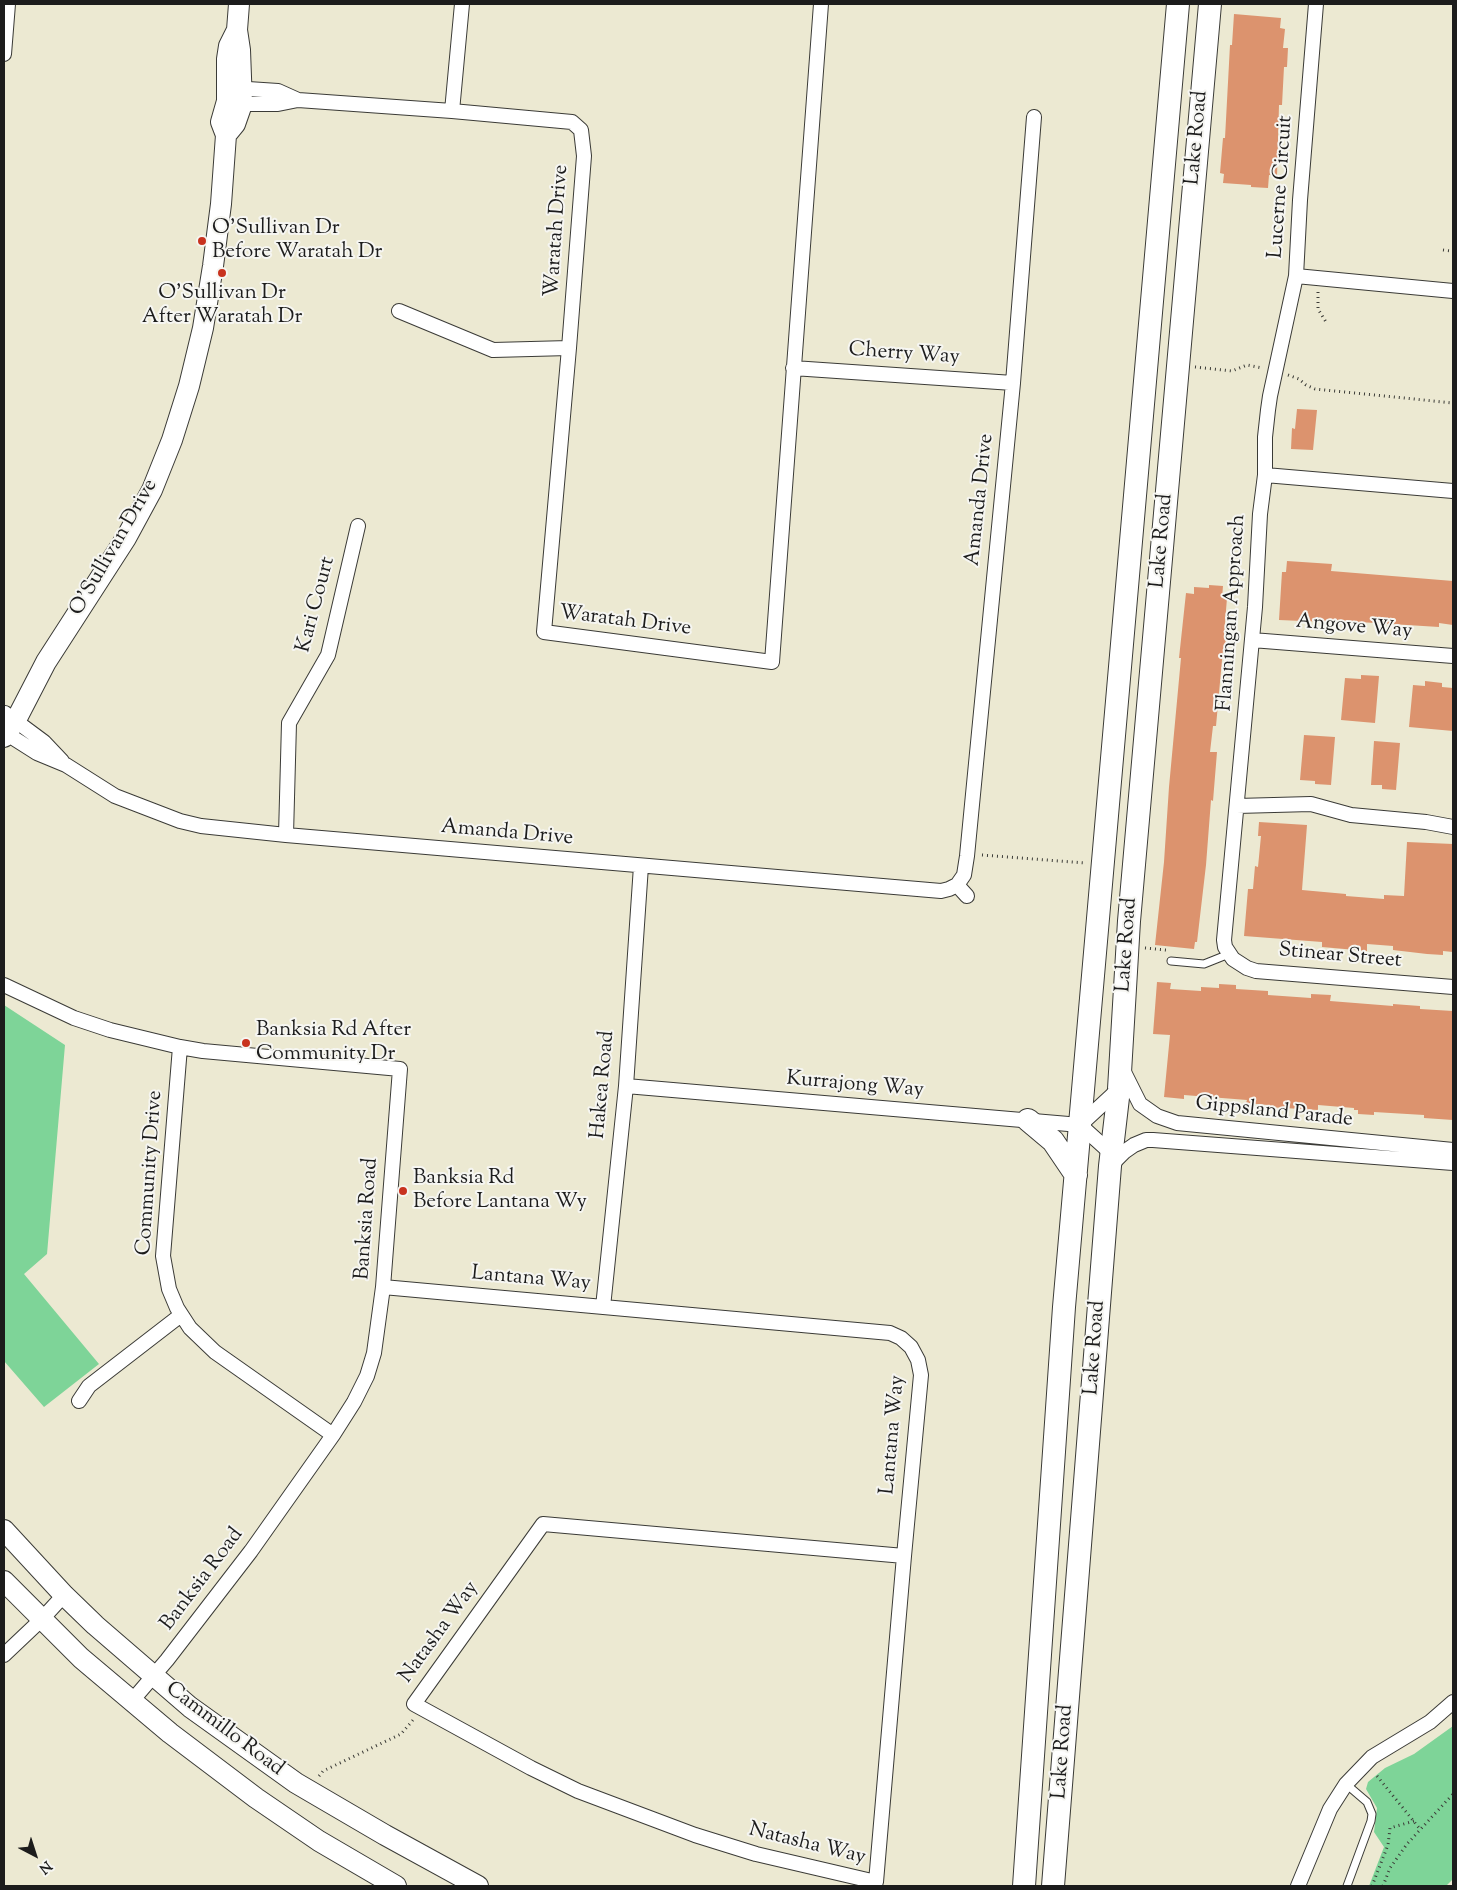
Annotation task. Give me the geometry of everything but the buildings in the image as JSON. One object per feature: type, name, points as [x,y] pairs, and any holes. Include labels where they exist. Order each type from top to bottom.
[{"type":"main road","name":"O'Sullivan Drive","points":[[6,725],[22,683],[46,662],[126,538],[152,490],[172,440],[189,386],[203,328],[221,204],[226,135],[222,122],[235,95],[227,59],[229,46],[237,30],[239,4]]},
{"type":"main road","name":"Lake Road","points":[[1024,1886],[1064,1307],[1178,4]]},
{"type":"main road","name":"Lake Road","points":[[1053,1886],[1111,1159],[1119,1089],[1131,901],[1210,4]]},
{"type":"main road","points":[[1028,1120],[1053,1141],[1076,1175]]},
{"type":"main road","name":"Cammillo Road","points":[[4,1530],[64,1595],[95,1625],[196,1712],[296,1783],[385,1836],[478,1886]]},
{"type":"main road","name":"Cammillo Road","points":[[4,1581],[81,1658],[131,1702],[256,1798],[318,1841],[396,1886]]},
{"type":"street","points":[[4,54],[8,4]]},
{"type":"street","points":[[452,111],[462,4]]},
{"type":"street","name":"Waratah Drive","points":[[235,95],[278,91],[298,100],[572,122],[581,130],[584,156],[570,348],[544,632],[772,662],[821,4]]},
{"type":"street","name":"Lucerne Circuit","points":[[1316,4],[1300,200],[1296,276],[1453,291]]},
{"type":"street","name":"Amanda Drive","points":[[6,725],[44,742],[66,765],[115,796],[180,821],[201,826],[286,836],[941,891],[957,885],[964,875],[967,856],[1013,383],[1034,117]]},
{"type":"street","name":"Flanningan Approach","points":[[1229,954],[1224,932],[1252,640],[1270,396],[1296,276]]},
{"type":"street","points":[[399,311],[493,350],[570,348]]},
{"type":"street","name":"Cherry Way","points":[[793,368],[1013,383]]},
{"type":"street","points":[[1265,475],[1453,491]]},
{"type":"street","name":"Kari Court","points":[[286,836],[289,723],[328,655],[358,526]]},
{"type":"street","name":"Angove Way","points":[[1252,640],[1453,656]]},
{"type":"street","points":[[1237,806],[1312,804],[1351,815],[1453,826]]},
{"type":"street","name":"Hakea Road","points":[[603,1307],[626,1086],[640,866]]},
{"type":"street","points":[[957,885],[967,896]]},
{"type":"street","name":"Stinear Street","points":[[1229,954],[1238,964],[1256,971],[1453,987]]},
{"type":"street","name":"Banksia Road","points":[[4,985],[74,1018],[126,1034],[180,1047],[203,1051],[400,1069],[383,1287],[374,1353],[366,1376],[354,1402],[333,1435],[251,1551],[131,1702]]},
{"type":"street","name":"Community Drive","points":[[180,1047],[163,1256],[169,1289],[181,1315],[190,1328],[215,1352],[333,1435]]},
{"type":"street","name":"Gippsland Parade","points":[[1120,1065],[1140,1104],[1157,1116],[1178,1123],[1203,1127],[1453,1150]]},
{"type":"street","name":"Kurrajong Way","points":[[626,1086],[1080,1125]]},
{"type":"street","points":[[1111,1159],[1080,1125],[1119,1089]]},
{"type":"street","name":"Gippsland Parade","points":[[1111,1159],[1134,1145],[1146,1140],[1154,1140],[1453,1163]]},
{"type":"street","name":"Lantana Way","points":[[383,1287],[890,1333],[901,1338],[911,1347],[918,1360],[921,1375],[876,1882]]},
{"type":"street","points":[[79,1401],[89,1386],[181,1315]]},
{"type":"street","name":"Natasha Way","points":[[876,1882],[756,1854],[629,1811],[578,1791],[414,1704],[543,1524],[904,1556]]},
{"type":"street","points":[[4,1655],[64,1595]]},
{"type":"street","points":[[1298,1886],[1330,1809],[1346,1784],[1372,1757],[1430,1722],[1453,1702]]},
{"type":"lane","points":[[1171,961],[1204,964],[1229,954]]},
{"type":"lane","points":[[1346,1784],[1367,1802],[1372,1814],[1347,1886]]},
{"type":"path","points":[[1443,250],[1451,251]]},
{"type":"path","points":[[1318,289],[1317,305],[1326,322]]},
{"type":"path","points":[[1192,366],[1232,371],[1250,365],[1268,370]]},
{"type":"path","points":[[1283,373],[1299,379],[1315,389],[1453,404]]},
{"type":"path","points":[[979,854],[1091,864]]},
{"type":"path","points":[[1142,947],[1167,950]]},
{"type":"path","points":[[317,1778],[323,1771],[401,1734],[422,1709]]},
{"type":"path","points":[[1377,1776],[1420,1829]]},
{"type":"path","points":[[1383,1886],[1390,1868],[1400,1852],[1453,1794]]},
{"type":"path","points":[[1372,1886],[1388,1845],[1390,1828],[1414,1821]]},
{"type":"green space","points":[[4,1005],[65,1045],[47,1254],[24,1274],[99,1364],[44,1407],[4,1361]]},
{"type":"green space","points":[[1453,1726],[1453,1879],[1446,1886],[1369,1886],[1384,1847],[1374,1832],[1377,1808],[1366,1789],[1368,1782],[1385,1768],[1414,1754]]},
{"type":"place","name":"O'Sullivan Dr Before Waratah Dr","points":[[202,241]]},
{"type":"place","name":"O'Sullivan Dr After Waratah Dr","points":[[222,273]]},
{"type":"place","name":"Banksia Rd After Community Dr","points":[[246,1043]]},
{"type":"place","name":"Banksia Rd Before Lantana Wy","points":[[403,1191]]}]
